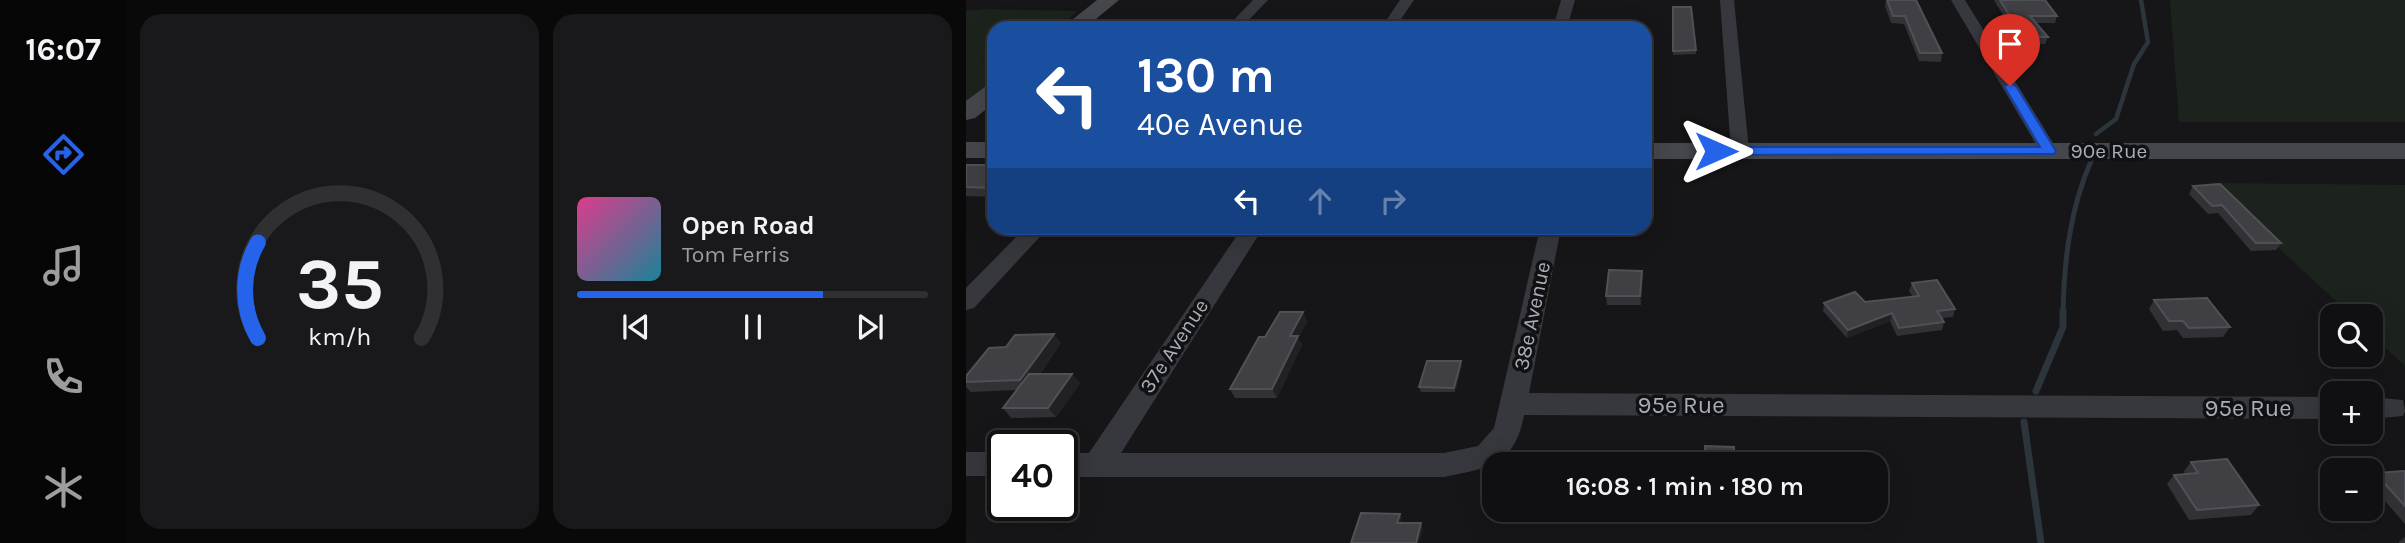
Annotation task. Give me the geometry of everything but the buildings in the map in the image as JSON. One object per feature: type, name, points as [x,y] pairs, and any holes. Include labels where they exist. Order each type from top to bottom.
[{"type":"street","points":[[1081,21],[1109,0]]},
{"type":"street","points":[[1240,21],[1261,0]]},
{"type":"street","points":[[1393,21],[1408,0]]},
{"type":"street","points":[[1562,21],[1568,0]]},
{"type":"street","points":[[1727,0],[1740,151]]},
{"type":"street","points":[[1958,0],[2049,151]]},
{"type":"street","points":[[966,113],[987,97]]},
{"type":"street","points":[[966,150],[987,150]]},
{"type":"street","name":"90e Rue","points":[[1652,151],[2405,151]]},
{"type":"street","points":[[966,302],[1030,235]]},
{"type":"street","name":"37e Avenue","points":[[1097,465],[1247,235]]},
{"type":"street","name":"38e Avenue","points":[[1514,404],[1549,235]]},
{"type":"street","points":[[1078,465],[1444,465],[1487,456],[1507,433],[1514,404]]},
{"type":"street","name":"95e Rue","points":[[1514,404],[2320,408]]},
{"type":"street","points":[[966,464],[987,464]]},
{"type":"shaded area","points":[[2170,0],[2405,0],[2405,122],[2179,122]]},
{"type":"shaded area","points":[[966,11],[1078,11],[1066,21],[987,21],[987,85],[966,102]]},
{"type":"shaded area","points":[[2209,183],[2405,185],[2405,366],[2383,345],[2383,304],[2339,304]]},
{"type":"waterway","points":[[2096,134],[2116,119],[2134,64],[2148,42],[2141,0]]},
{"type":"waterway","points":[[2063,313],[2073,216],[2091,161]]},
{"type":"waterway","points":[[2036,391],[2063,327],[2063,313]]},
{"type":"waterway","points":[[2024,422],[2041,543]]},
{"type":"route","points":[[1716,151],[2049,151],[2010,86]]}]
